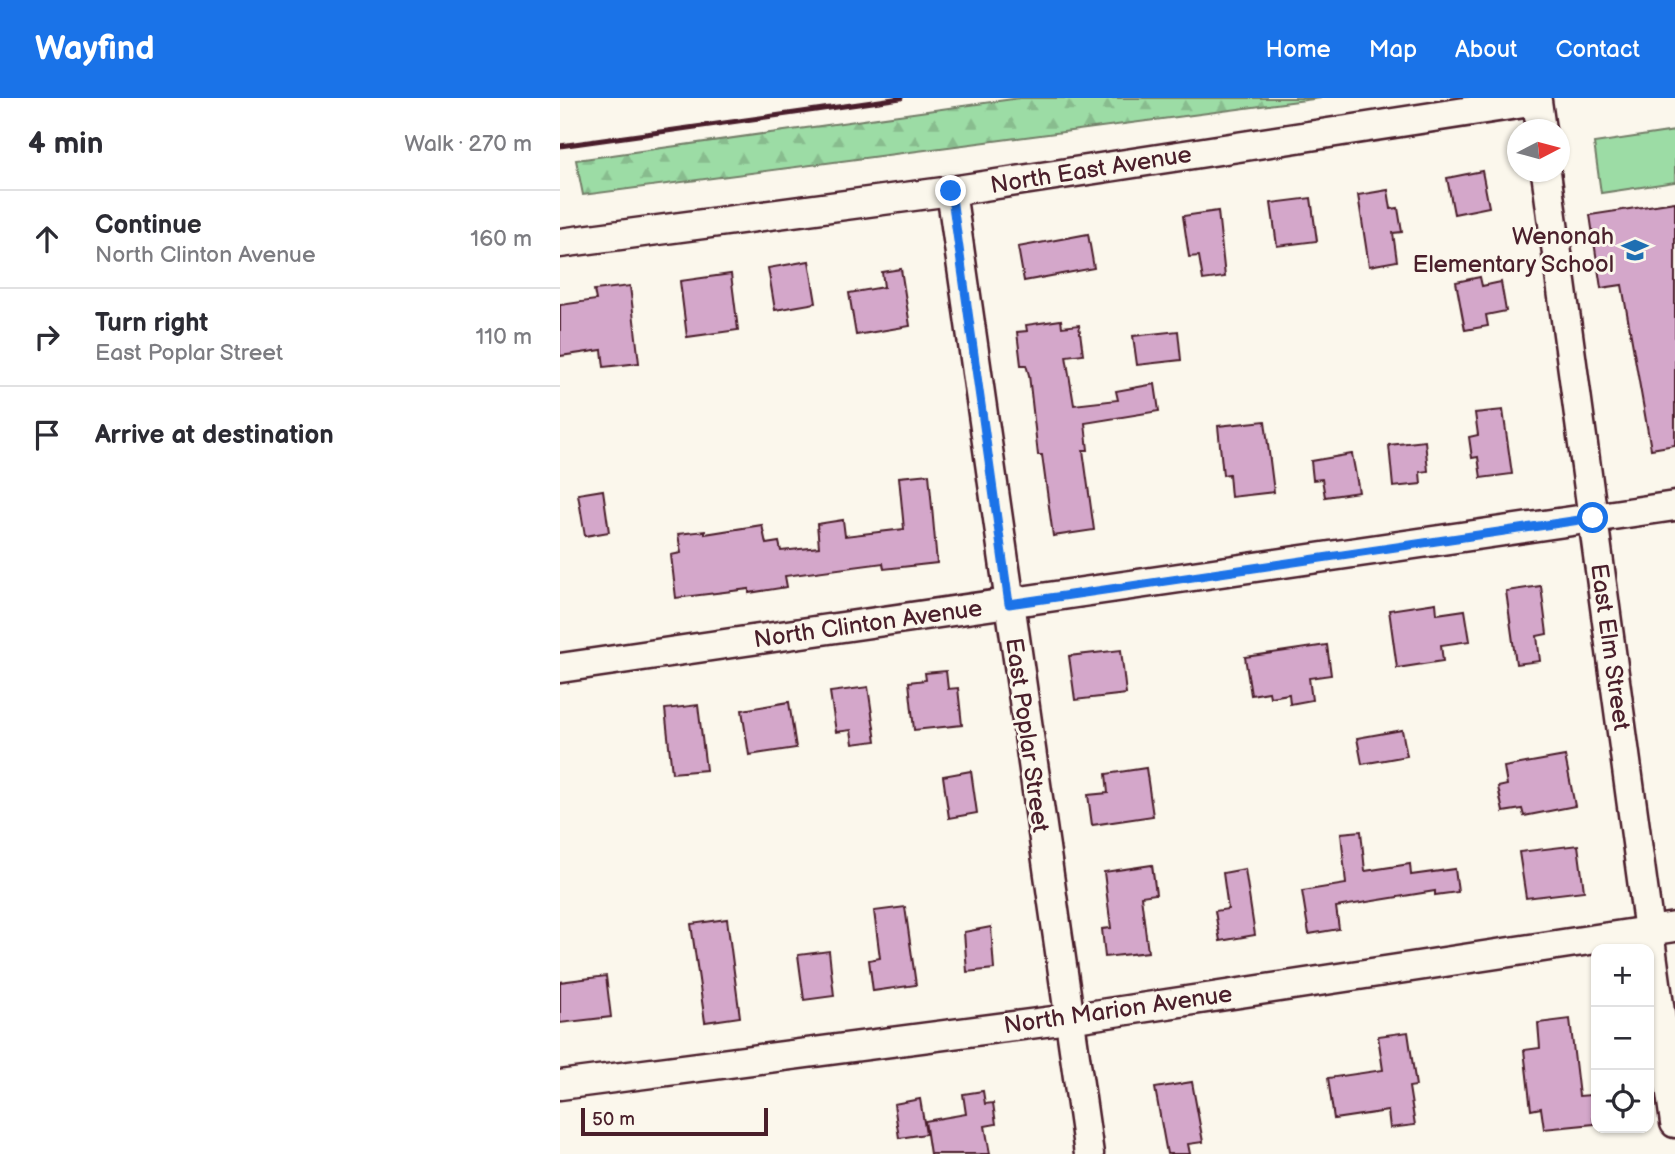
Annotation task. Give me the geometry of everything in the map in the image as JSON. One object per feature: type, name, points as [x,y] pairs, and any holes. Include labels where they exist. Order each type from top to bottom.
[{"type":"street","name":"North East Avenue","points":[[560,243],[951,191],[1537,102],[1539,119]]},
{"type":"street","name":"East Elm Street","points":[[1547,182],[1593,518],[1661,929],[1675,1123]]},
{"type":"street","name":"East Poplar Street","points":[[951,191],[1089,1154]]},
{"type":"street","name":"North Clinton Avenue","points":[[560,668],[1675,506]]},
{"type":"street","name":"North Marion Avenue","points":[[560,1085],[1068,1019],[1661,929]]},
{"type":"green space","points":[[1020,98],[1321,98],[583,195],[576,160]]},
{"type":"green space","points":[[1675,131],[1675,182],[1601,193],[1594,143]]},
{"type":"building","points":[[1482,171],[1489,207],[1454,214],[1447,178]]},
{"type":"building","points":[[1388,190],[1391,209],[1398,208],[1402,232],[1393,233],[1397,261],[1369,266],[1358,195]]},
{"type":"building","points":[[1311,198],[1317,241],[1277,246],[1271,203]]},
{"type":"building","name":"Wenonah Elementary School","points":[[1675,202],[1675,445],[1651,449],[1622,285],[1601,288],[1590,215]]},
{"type":"building","points":[[1218,211],[1225,277],[1203,280],[1199,256],[1189,257],[1183,216]]},
{"type":"building","points":[[1088,234],[1094,268],[1024,281],[1018,247]]},
{"type":"building","points":[[809,261],[816,303],[775,310],[768,268]]},
{"type":"building","points":[[901,269],[910,326],[856,335],[849,293],[884,287],[882,272]]},
{"type":"building","points":[[731,274],[738,330],[687,337],[680,281]]},
{"type":"building","points":[[1480,277],[1482,286],[1501,282],[1506,311],[1486,315],[1488,326],[1465,330],[1456,282]]},
{"type":"building","points":[[630,286],[639,363],[604,367],[602,350],[560,356],[560,305],[596,300],[594,290]]},
{"type":"building","points":[[1061,320],[1062,327],[1079,325],[1083,354],[1066,356],[1074,405],[1118,400],[1116,391],[1155,384],[1159,411],[1085,423],[1088,450],[1083,450],[1094,530],[1053,536],[1042,455],[1038,455],[1029,375],[1026,365],[1021,365],[1017,332],[1027,331],[1026,325]]},
{"type":"building","points":[[1178,331],[1181,360],[1137,365],[1133,336]]},
{"type":"building","points":[[1503,410],[1512,474],[1481,478],[1478,457],[1472,458],[1469,437],[1478,435],[1475,413]]},
{"type":"building","points":[[1265,421],[1274,492],[1231,497],[1229,474],[1223,475],[1218,426]]},
{"type":"building","points":[[1425,441],[1428,471],[1420,472],[1421,484],[1393,487],[1389,445]]},
{"type":"building","points":[[1352,454],[1359,492],[1325,497],[1322,479],[1313,480],[1311,461]]},
{"type":"building","points":[[929,474],[937,563],[884,569],[883,563],[785,576],[787,587],[749,593],[749,589],[676,598],[671,555],[681,553],[678,534],[705,531],[705,534],[762,525],[766,544],[779,542],[781,551],[819,547],[817,524],[843,520],[845,536],[904,529],[899,477]]},
{"type":"building","points":[[603,490],[609,532],[585,536],[578,494]]},
{"type":"building","points":[[1541,586],[1547,634],[1537,636],[1540,661],[1516,664],[1506,591]]},
{"type":"building","points":[[1436,603],[1437,614],[1465,610],[1470,641],[1441,645],[1443,661],[1397,668],[1389,610]]},
{"type":"building","points":[[1327,645],[1331,675],[1309,678],[1312,700],[1290,704],[1289,694],[1270,697],[1269,692],[1251,695],[1245,657]]},
{"type":"building","points":[[1121,650],[1126,694],[1075,700],[1069,656]]},
{"type":"building","points":[[946,671],[948,689],[958,688],[962,725],[914,730],[909,682],[926,680],[925,673]]},
{"type":"building","points":[[868,687],[876,741],[853,744],[851,730],[836,732],[830,692]]},
{"type":"building","points":[[789,702],[796,748],[749,755],[742,710]]},
{"type":"building","points":[[698,705],[706,770],[672,773],[665,709]]},
{"type":"building","points":[[1402,730],[1407,756],[1362,764],[1357,738]]},
{"type":"building","points":[[1565,756],[1575,806],[1524,816],[1522,809],[1503,812],[1498,787],[1507,785],[1504,767]]},
{"type":"building","points":[[1146,768],[1153,816],[1092,825],[1088,795],[1108,793],[1106,774]]},
{"type":"building","points":[[971,771],[977,813],[949,818],[943,776]]},
{"type":"building","points":[[1361,831],[1365,871],[1410,864],[1411,875],[1455,869],[1458,892],[1435,895],[1435,891],[1336,907],[1339,929],[1309,934],[1302,891],[1346,884],[1341,833]]},
{"type":"building","points":[[1578,845],[1584,891],[1526,898],[1519,852]]},
{"type":"building","points":[[1152,865],[1156,894],[1141,896],[1148,952],[1105,957],[1102,929],[1111,928],[1104,872]]},
{"type":"building","points":[[1245,869],[1255,935],[1220,941],[1215,911],[1228,909],[1223,873]]},
{"type":"building","points":[[905,907],[916,985],[873,991],[869,960],[880,958],[874,911]]},
{"type":"building","points":[[727,919],[740,1017],[705,1022],[691,924]]},
{"type":"building","points":[[991,927],[994,969],[967,972],[964,932]]},
{"type":"building","points":[[829,951],[834,996],[804,1000],[798,955]]},
{"type":"building","points":[[606,976],[611,1017],[560,1023],[560,982]]},
{"type":"building","points":[[1570,1019],[1579,1096],[1591,1095],[1591,1124],[1544,1129],[1541,1108],[1531,1110],[1524,1050],[1540,1048],[1538,1023]]},
{"type":"building","points":[[1408,1032],[1416,1086],[1409,1087],[1415,1125],[1390,1128],[1388,1111],[1334,1119],[1328,1078],[1383,1070],[1378,1036]]},
{"type":"building","points":[[1192,1082],[1203,1142],[1188,1144],[1190,1154],[1167,1154],[1155,1088]]},
{"type":"building","points":[[983,1091],[985,1104],[993,1103],[996,1124],[985,1126],[990,1154],[930,1154],[925,1121],[966,1114],[963,1094]]},
{"type":"building","points":[[920,1099],[926,1134],[899,1138],[894,1104]]},
{"type":"railway","points":[[560,146],[901,98]]},
{"type":"place","name":"Wenonah Elementary School","points":[[1635,250]]},
{"type":"route","points":[[951,191],[1009,604],[1593,518]]}]
